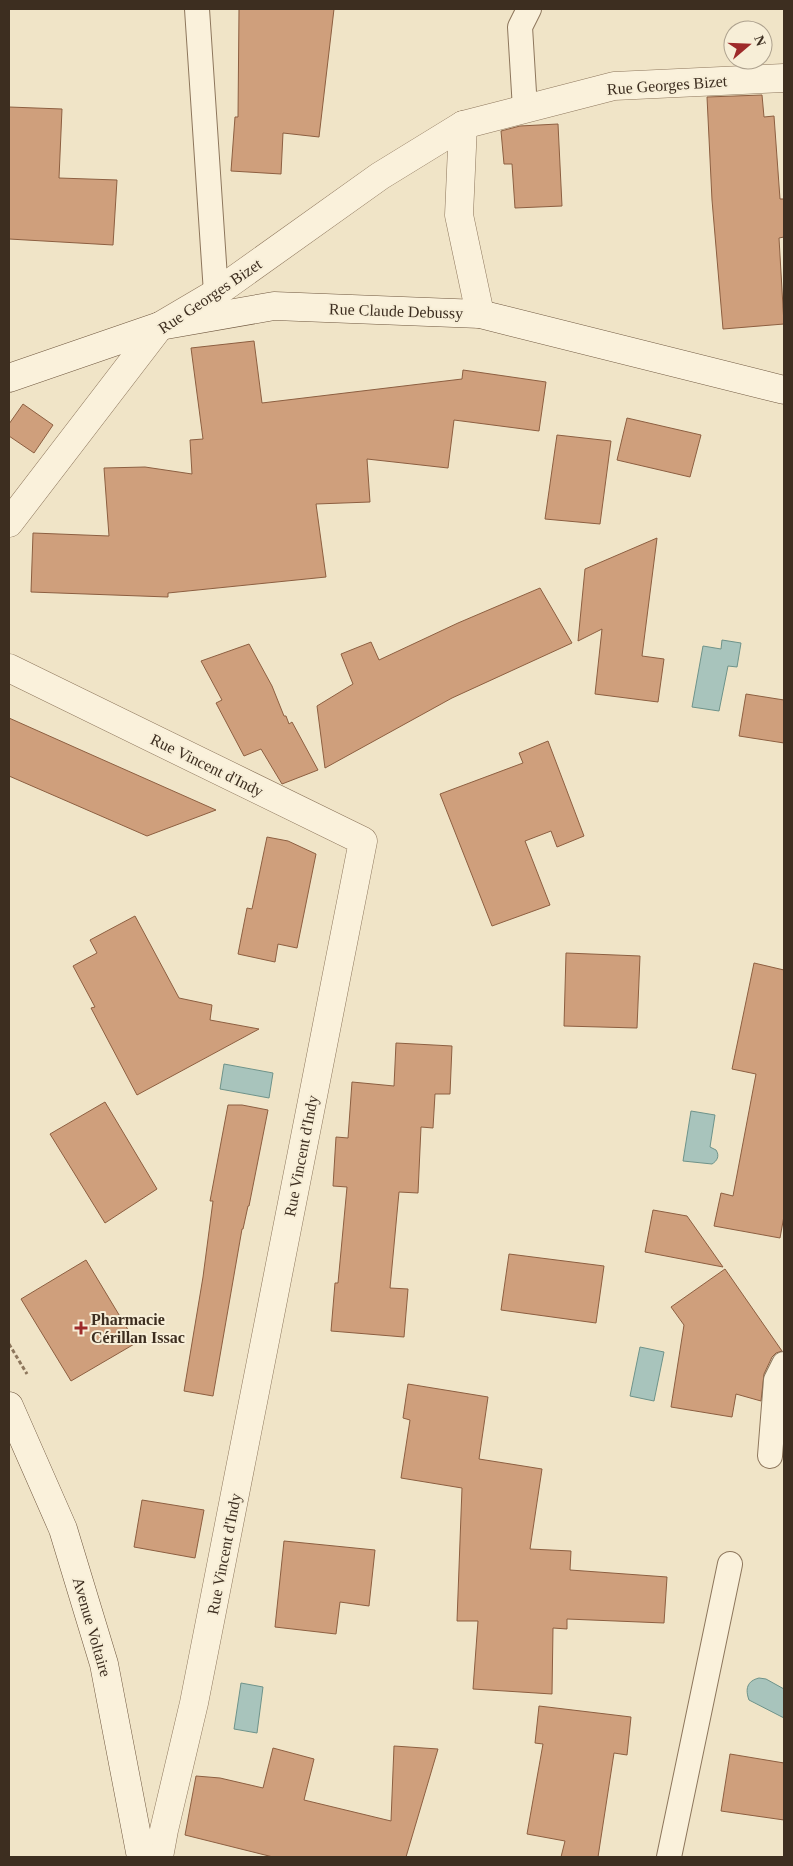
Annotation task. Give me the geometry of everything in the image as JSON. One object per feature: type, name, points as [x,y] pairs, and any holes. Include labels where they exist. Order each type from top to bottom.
[{"type":"street","name":"Rue Georges Bizet","points":[[9,523],[160,326],[216,293],[380,176],[463,125],[614,86],[784,78]]},
{"type":"street","points":[[463,125],[459,215],[480,314]]},
{"type":"street","name":"Rue Claude Debussy","points":[[9,378],[160,326],[274,306],[480,314],[784,390]]},
{"type":"street","name":"Rue Vincent d'Indy","points":[[9,668],[363,841],[194,1703],[159,1857]]},
{"type":"street","name":"Avenue Voltaire","points":[[9,1406],[63,1529],[104,1664],[142,1857]]},
{"type":"lane","points":[[197,9],[216,293]]},
{"type":"lane","points":[[525,109],[520,27],[529,9]]},
{"type":"lane","points":[[770,1456],[776,1380],[784,1364]]},
{"type":"lane","points":[[669,1857],[730,1564]]},
{"type":"water","points":[[722,640],[741,643],[737,667],[728,666],[719,711],[692,707],[703,646],[721,649]]},
{"type":"water","points":[[224,1064],[273,1073],[269,1098],[220,1089]]},
{"type":"water","points":[[691,1111],[715,1115],[710,1147],[716,1150],[718,1156],[717,1160],[712,1164],[683,1161]]},
{"type":"water","points":[[640,1347],[664,1352],[654,1401],[630,1396]]},
{"type":"water","points":[[759,1678],[766,1679],[784,1689],[784,1718],[749,1700],[748,1686],[752,1681]]},
{"type":"water","points":[[241,1683],[263,1687],[257,1733],[234,1729]]},
{"type":"building","points":[[239,9],[334,9],[319,137],[283,133],[281,174],[231,171],[235,117],[238,117]]},
{"type":"building","points":[[762,95],[764,117],[774,116],[780,199],[784,199],[784,237],[779,238],[784,324],[723,329],[712,200],[707,97]]},
{"type":"building","points":[[9,107],[62,109],[59,178],[117,180],[113,245],[9,239]]},
{"type":"building","points":[[558,124],[562,206],[515,208],[512,164],[504,164],[501,131],[520,126]]},
{"type":"building","points":[[254,341],[262,403],[462,379],[463,370],[546,382],[539,431],[454,420],[448,468],[367,459],[370,502],[316,504],[326,577],[168,593],[168,597],[31,592],[33,533],[109,536],[104,468],[145,467],[192,474],[190,440],[203,439],[191,348]]},
{"type":"building","points":[[23,404],[53,425],[34,453],[9,436],[9,424]]},
{"type":"building","points":[[627,418],[701,435],[690,477],[617,460]]},
{"type":"building","points":[[557,435],[611,441],[600,524],[545,519]]},
{"type":"building","points":[[657,538],[642,656],[664,659],[658,702],[595,694],[602,629],[578,641],[585,569]]},
{"type":"building","points":[[540,588],[572,643],[452,698],[325,768],[317,706],[353,684],[341,654],[371,642],[379,660],[458,623]]},
{"type":"building","points":[[249,644],[272,686],[284,716],[286,716],[289,724],[292,722],[318,770],[282,784],[261,749],[244,756],[216,703],[222,700],[201,661]]},
{"type":"building","points":[[746,694],[784,700],[784,743],[739,736]]},
{"type":"building","points":[[9,718],[216,810],[147,836],[9,776]]},
{"type":"building","points":[[548,741],[584,836],[557,847],[551,831],[525,841],[550,905],[492,926],[440,794],[523,763],[519,753]]},
{"type":"building","points":[[267,837],[288,841],[316,854],[297,948],[278,944],[275,962],[238,954],[247,908],[252,909]]},
{"type":"building","points":[[135,916],[179,998],[212,1005],[210,1020],[259,1029],[137,1095],[91,1008],[95,1007],[73,966],[97,953],[90,940]]},
{"type":"building","points":[[566,953],[640,956],[637,1028],[564,1026]]},
{"type":"building","points":[[754,963],[784,970],[784,1216],[780,1238],[714,1226],[721,1193],[733,1196],[756,1074],[732,1069]]},
{"type":"building","points":[[396,1043],[452,1046],[450,1094],[435,1094],[433,1128],[421,1127],[418,1193],[399,1192],[390,1288],[408,1289],[404,1337],[331,1331],[335,1283],[338,1283],[347,1187],[333,1186],[336,1137],[348,1138],[352,1082],[394,1086]]},
{"type":"building","points":[[105,1102],[157,1189],[105,1223],[50,1134]]},
{"type":"building","points":[[228,1105],[242,1105],[268,1110],[249,1206],[242,1229],[213,1396],[184,1391],[203,1277],[213,1201],[210,1201]]},
{"type":"building","points":[[653,1210],[687,1216],[723,1267],[645,1252]]},
{"type":"building","points":[[509,1254],[604,1266],[596,1323],[501,1310]]},
{"type":"building","points":[[86,1260],[136,1343],[71,1381],[21,1299]]},
{"type":"building","points":[[725,1269],[782,1351],[772,1357],[764,1374],[761,1401],[736,1394],[732,1417],[671,1407],[684,1325],[671,1307]]},
{"type":"building","points":[[408,1384],[488,1397],[479,1459],[542,1469],[530,1549],[571,1551],[570,1570],[667,1577],[664,1623],[567,1619],[567,1629],[553,1628],[552,1694],[473,1689],[478,1621],[457,1621],[462,1488],[401,1478],[410,1420],[403,1418]]},
{"type":"building","points":[[142,1500],[204,1510],[195,1558],[134,1547]]},
{"type":"building","points":[[284,1541],[375,1550],[369,1606],[340,1602],[336,1634],[275,1627]]},
{"type":"building","points":[[539,1706],[631,1717],[627,1755],[614,1753],[598,1857],[561,1857],[565,1841],[527,1834],[543,1744],[535,1743]]},
{"type":"building","points":[[394,1746],[438,1749],[406,1857],[273,1857],[185,1835],[196,1776],[220,1778],[263,1788],[273,1748],[314,1759],[304,1800],[391,1821]]},
{"type":"building","points":[[730,1754],[784,1763],[784,1820],[721,1811]]},
{"type":"place","name":"Pharmacie Cérillan Issac","points":[[81,1328]]}]
